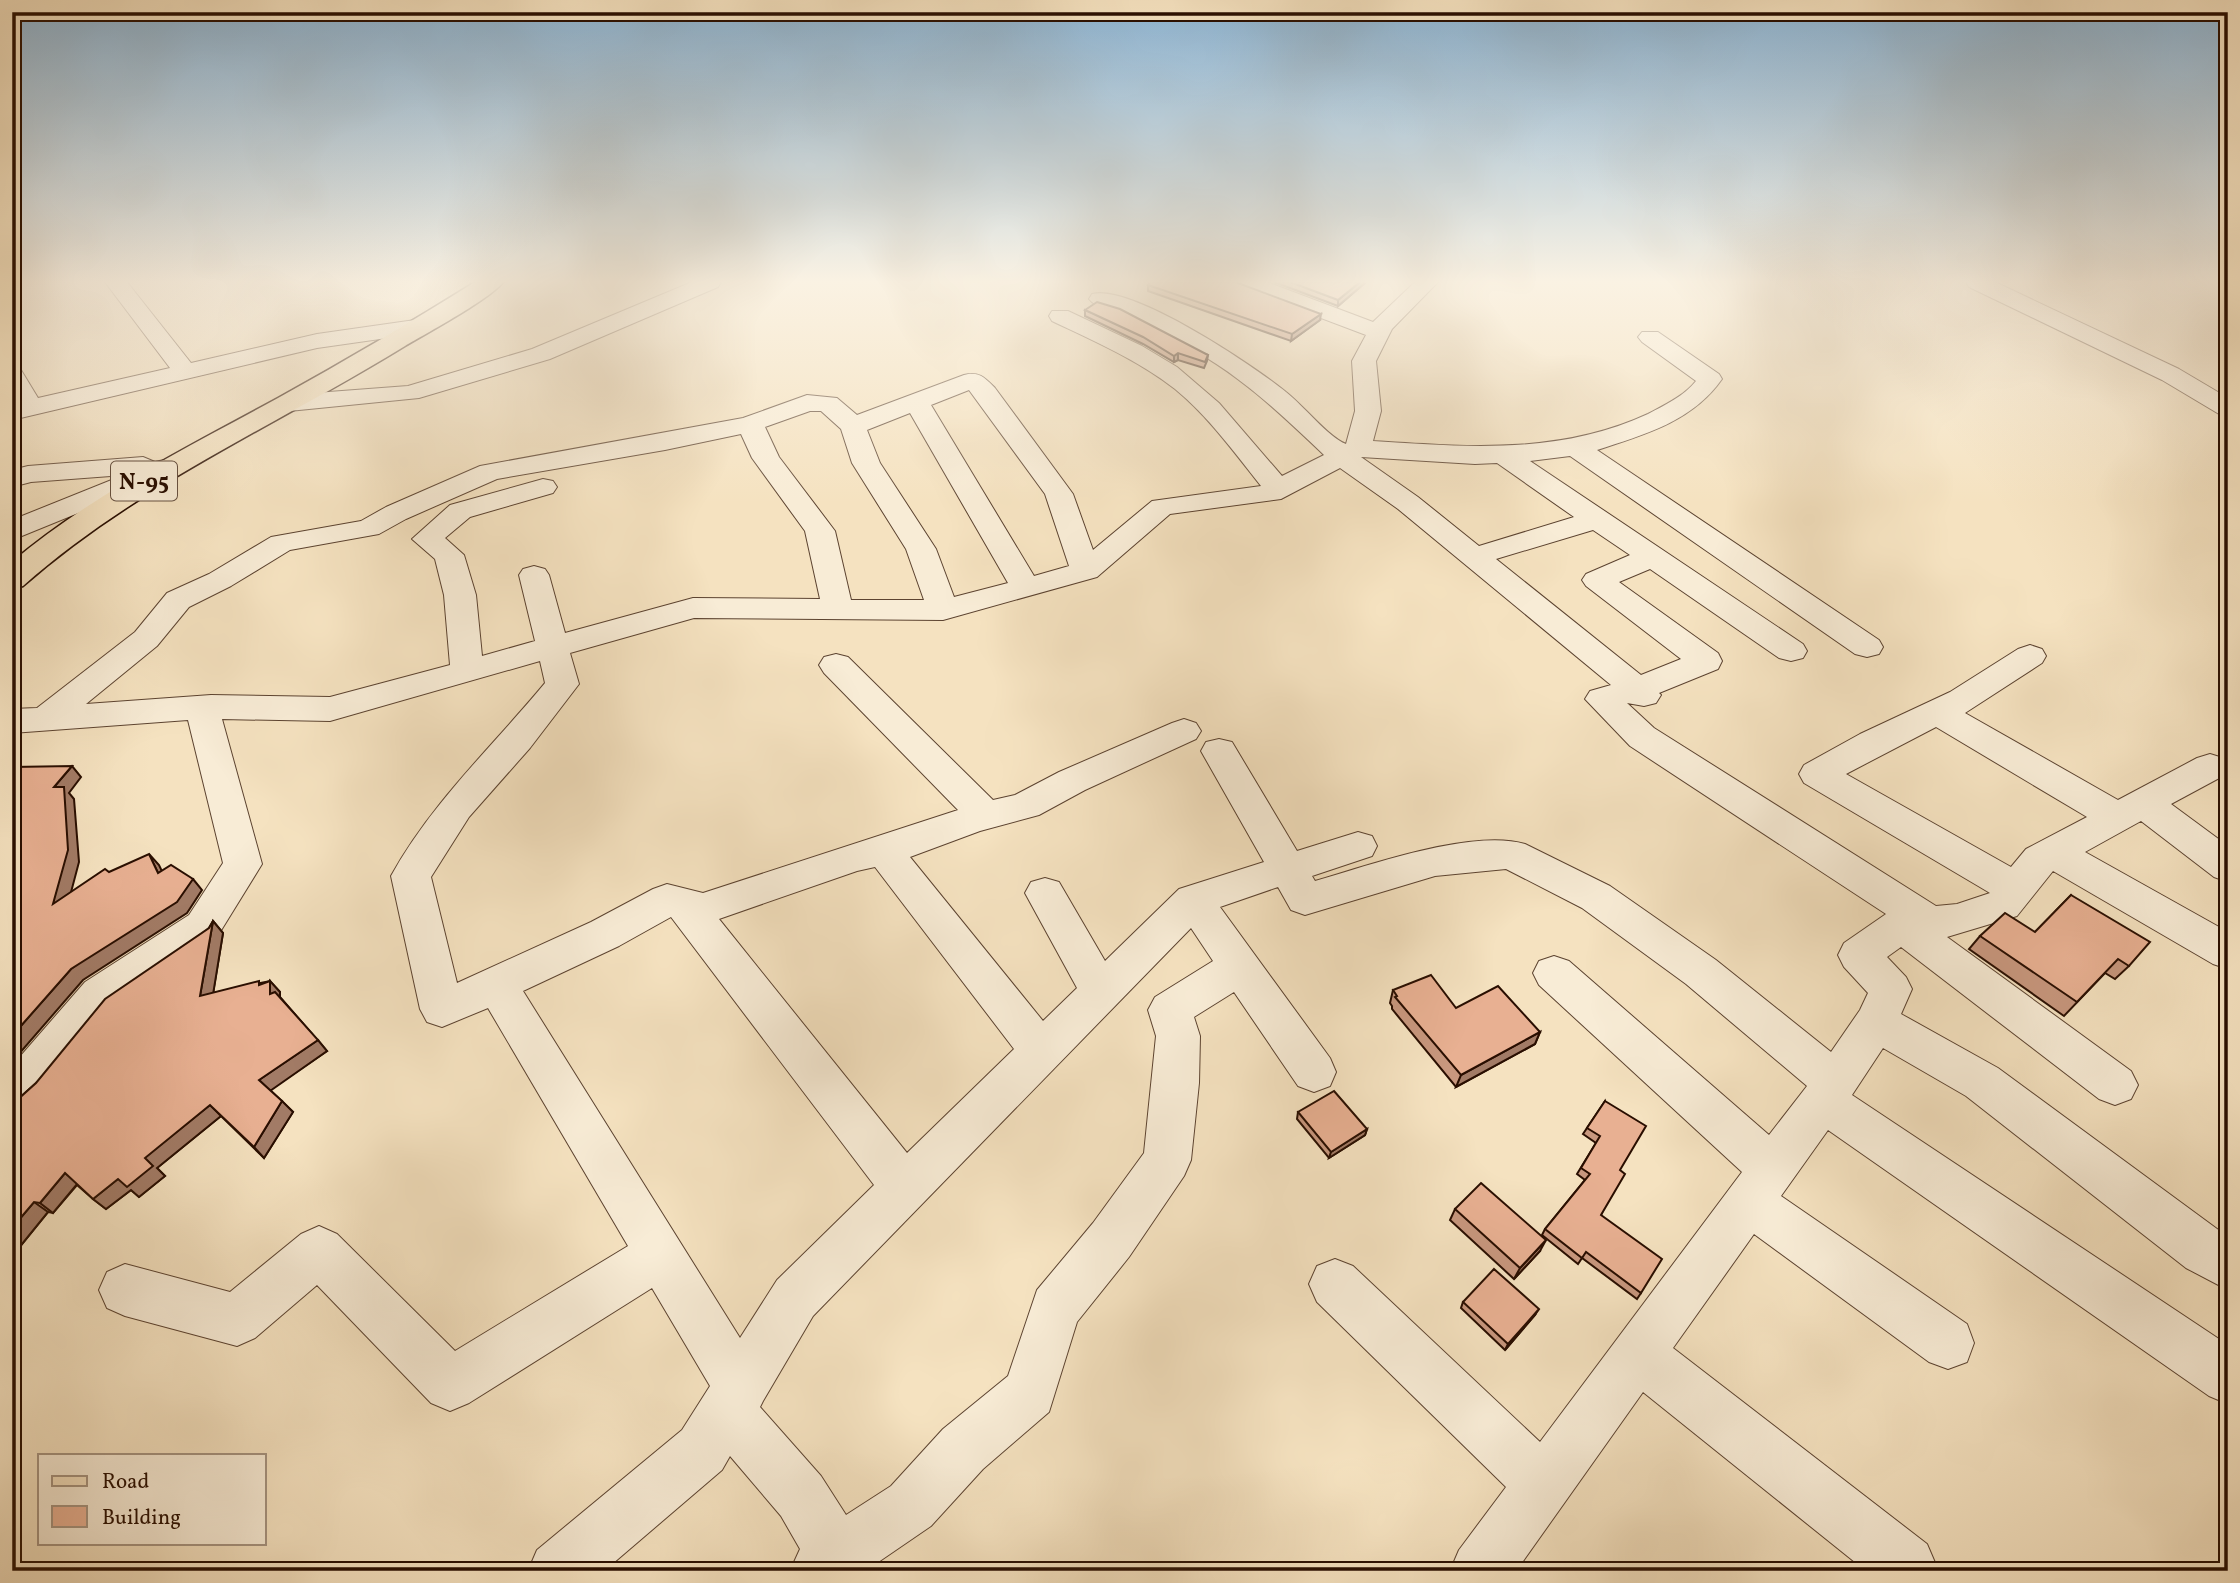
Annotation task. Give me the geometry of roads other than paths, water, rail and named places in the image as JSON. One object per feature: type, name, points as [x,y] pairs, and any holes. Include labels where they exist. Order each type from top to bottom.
[{"type":"main road","name":"N-95","points":[[12,579],[38,555],[125,493],[370,356]]},
{"type":"street","points":[[173,356],[185,371]]},
{"type":"street","points":[[12,375],[22,410],[252,356]]},
{"type":"street","points":[[289,403],[410,393],[535,356]]},
{"type":"street","points":[[1139,356],[1198,397],[1278,489]]},
{"type":"street","points":[[1220,356],[1349,452],[1473,557],[1640,692]]},
{"type":"street","points":[[1349,452],[1368,411],[1364,362],[1367,356]]},
{"type":"street","points":[[12,721],[202,708],[330,709],[693,608],[943,610],[1086,571],[1162,507],[1271,493],[1349,452],[1503,455],[1574,447],[1634,430],[1678,409],[1702,390],[1710,379],[1677,356]]},
{"type":"street","points":[[2129,356],[2203,391],[2228,409]]},
{"type":"street","points":[[853,426],[973,380],[986,393],[1059,494],[1086,571]]},
{"type":"street","points":[[46,718],[146,639],[178,600],[220,580],[281,543],[369,528],[396,513],[491,472],[750,424],[807,403],[828,402],[853,426],[866,463],[920,549],[943,610]]},
{"type":"street","points":[[916,402],[1026,587]]},
{"type":"street","points":[[750,424],[766,458],[820,531],[838,609]]},
{"type":"street","points":[[1574,447],[1867,647]]},
{"type":"street","points":[[1503,455],[1791,651]]},
{"type":"street","points":[[12,479],[28,474],[178,463]]},
{"type":"street","points":[[12,531],[178,463]]},
{"type":"street","points":[[467,671],[460,595],[449,555],[426,539],[460,511],[543,487]]},
{"type":"street","points":[[1473,557],[1597,519]]},
{"type":"street","points":[[1652,556],[1597,580],[1706,661],[1640,692],[1601,699],[1642,737],[1915,923],[2115,1085]]},
{"type":"street","points":[[534,575],[562,684],[518,740],[456,807],[411,876],[442,1009],[606,934],[667,900],[703,908],[853,857],[884,851],[1026,805],[1072,780],[1184,731]]},
{"type":"street","points":[[2016,889],[1817,774],[1962,700],[2030,656]]},
{"type":"street","points":[[836,665],[986,816]]},
{"type":"street","points":[[12,1095],[32,1078],[100,995],[203,926],[243,864],[202,708]]},
{"type":"street","points":[[1937,712],[2129,809],[2228,867]]},
{"type":"street","points":[[1219,751],[1305,899],[1435,861],[1511,855],[1596,897],[1701,972],[1829,1091],[1929,1171],[2037,1248],[2228,1377]]},
{"type":"street","points":[[1480,1571],[1829,1091],[1876,1022],[1891,989],[1859,955],[1915,923],[1957,920],[2003,905],[2040,859],[2210,767]]},
{"type":"street","points":[[558,1571],[702,1450],[795,1298],[1193,901],[1358,846]]},
{"type":"street","points":[[884,851],[1042,1052]]},
{"type":"street","points":[[2052,852],[2228,952]]},
{"type":"street","points":[[1045,892],[1101,992]]},
{"type":"street","points":[[1193,901],[1314,1072]]},
{"type":"street","points":[[684,904],[905,1188]]},
{"type":"street","points":[[496,984],[660,1255],[734,1399],[801,1496],[835,1566],[911,1506],[963,1449],[1030,1393],[1055,1308],[1111,1240],[1167,1160],[1176,1083],[1178,1036],[1170,1010],[1240,966]]},
{"type":"street","points":[[1553,973],[1761,1185],[1948,1343]]},
{"type":"street","points":[[1876,1022],[1982,1082],[2204,1251],[2228,1265]]},
{"type":"street","points":[[125,1290],[237,1320],[318,1251],[450,1384],[660,1255]]},
{"type":"street","points":[[1335,1284],[1544,1484]]},
{"type":"street","points":[[1638,1354],[1906,1565]]}]
